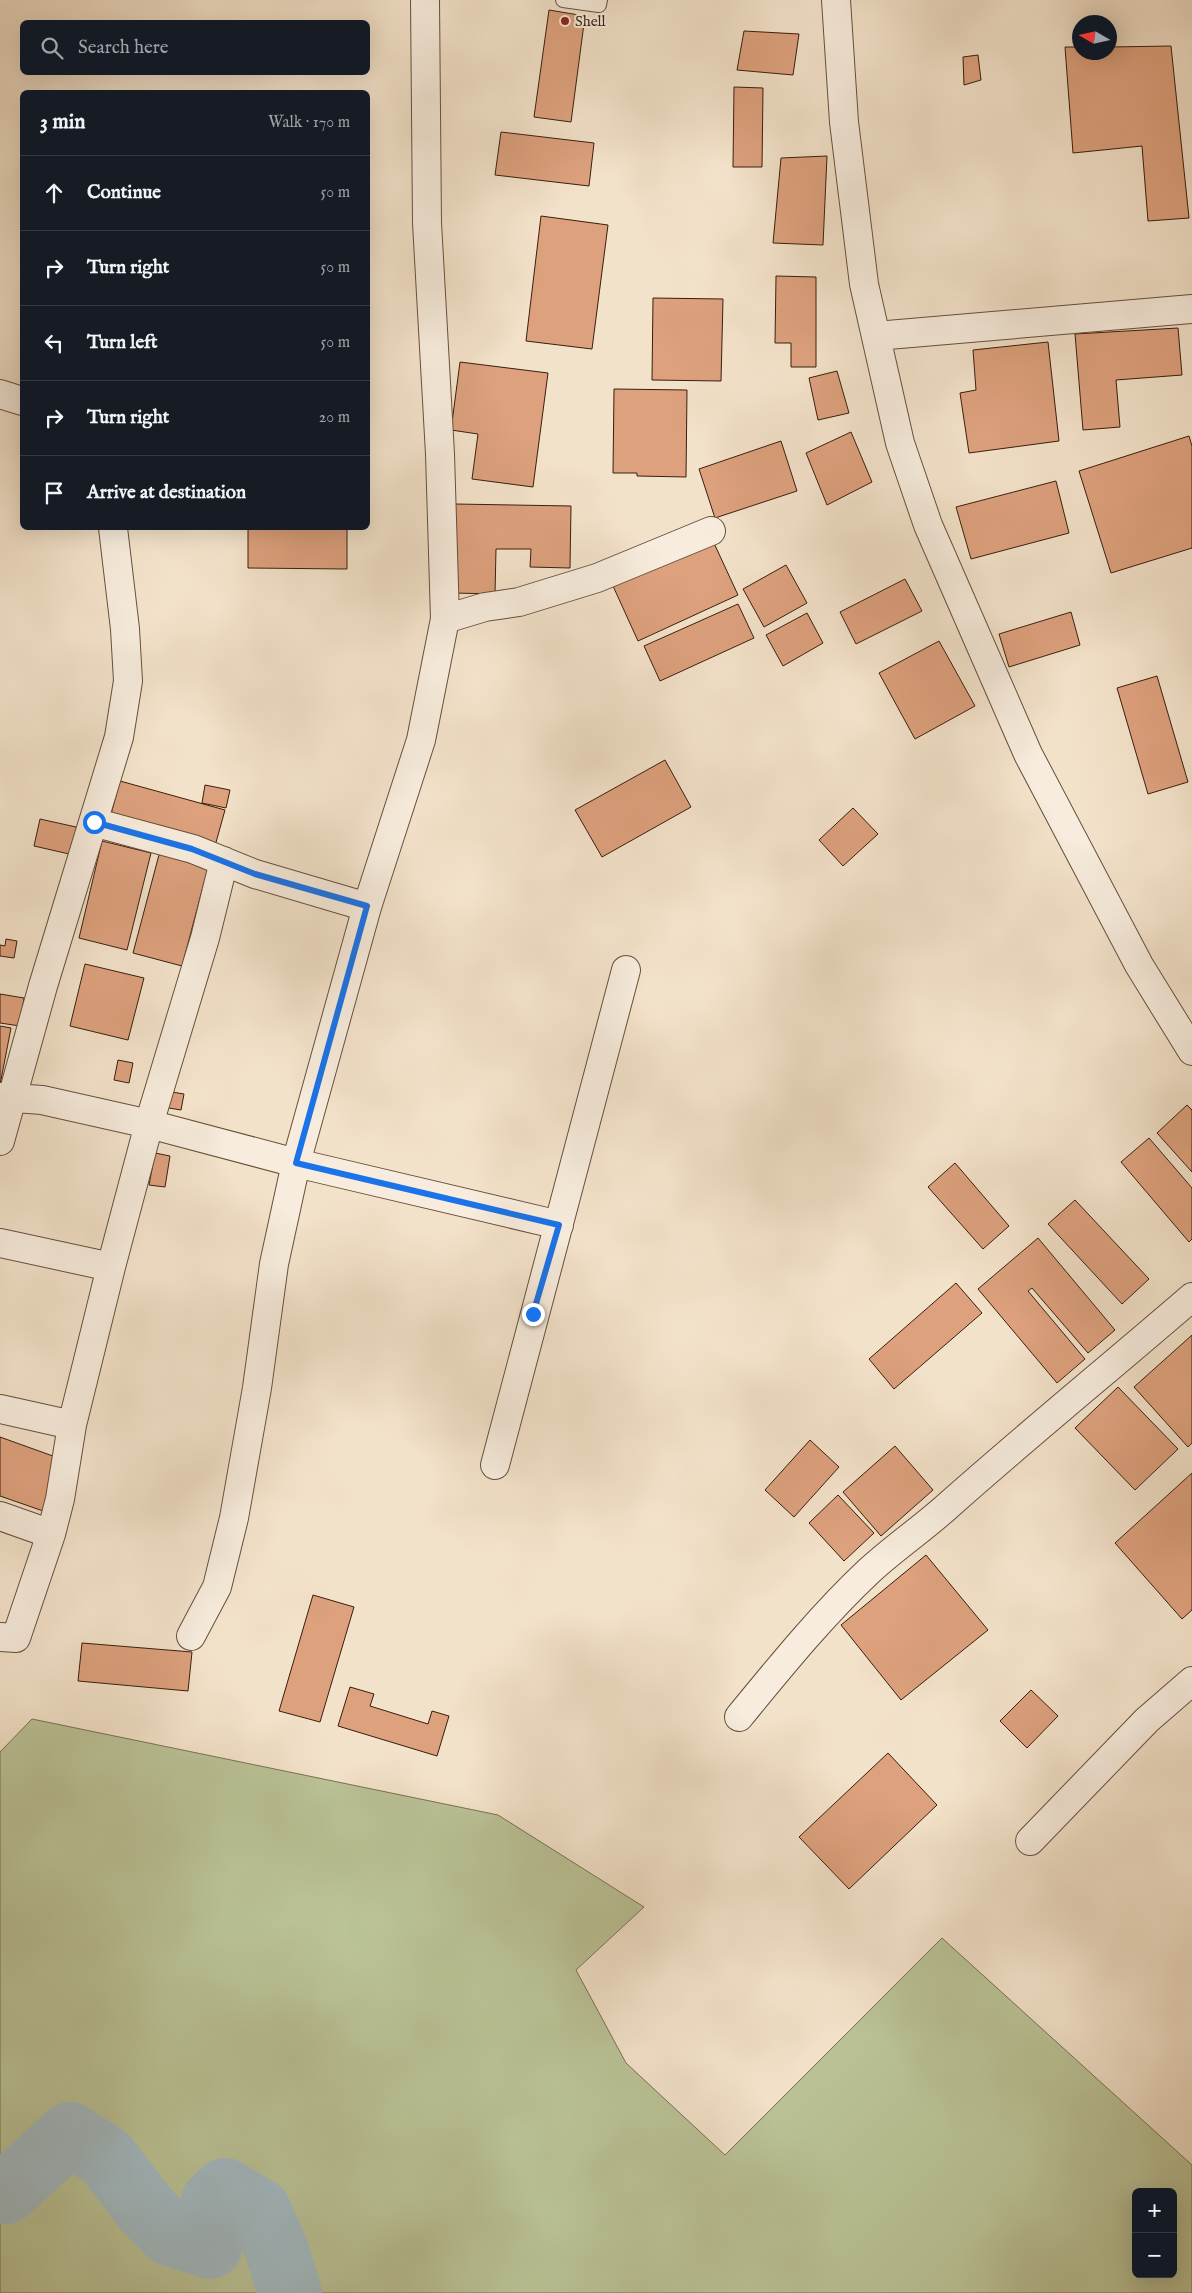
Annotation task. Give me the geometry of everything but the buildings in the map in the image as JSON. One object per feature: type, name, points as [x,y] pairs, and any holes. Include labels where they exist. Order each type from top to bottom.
[{"type":"street","points":[[191,1636],[217,1587],[234,1518],[256,1388],[274,1264],[296,1163],[367,906],[421,740],[445,619],[440,454],[427,223],[424,0]]},
{"type":"street","points":[[836,0],[844,122],[864,284],[900,443],[928,526],[1020,736],[1139,965],[1191,1046]]},
{"type":"street","points":[[876,336],[1192,309]]},
{"type":"street","points":[[0,394],[20,400]]},
{"type":"street","points":[[0,1140],[6,1097],[43,986],[119,737],[128,681],[125,629],[113,530]]},
{"type":"street","points":[[445,619],[485,607],[519,602],[597,578],[711,531]]},
{"type":"street","points":[[94,822],[192,849],[255,874],[367,906]]},
{"type":"street","points":[[0,1637],[16,1638],[51,1534],[60,1498],[72,1425],[111,1267],[149,1124],[205,938],[224,861]]},
{"type":"street","points":[[495,1464],[533,1314],[559,1225],[626,970]]},
{"type":"street","points":[[6,1097],[42,1100],[149,1124],[296,1163],[559,1225]]},
{"type":"street","points":[[0,1243],[111,1267]]},
{"type":"street","points":[[739,1717],[787,1659],[870,1571],[1192,1297]]},
{"type":"street","points":[[0,1409],[72,1425]]},
{"type":"street","points":[[0,1516],[51,1534]]},
{"type":"street","points":[[1030,1841],[1147,1720],[1192,1682]]},
{"type":"lane","points":[[563,0],[599,5],[600,0]]},
{"type":"green space","points":[[32,1719],[498,1815],[644,1907],[576,1970],[626,2063],[725,2155],[942,1938],[1192,2165],[1192,2293],[0,2293],[0,1752]]},
{"type":"waterway","points":[[0,2192],[6,2192],[70,2134],[106,2157],[143,2206],[170,2234],[210,2247],[213,2201],[225,2190],[259,2210],[276,2248],[290,2293]]},
{"type":"place","name":"Shell","points":[[565,21]]},
{"type":"route","points":[[94,822],[192,849],[255,874],[367,906],[296,1163],[559,1225],[533,1314]]}]
